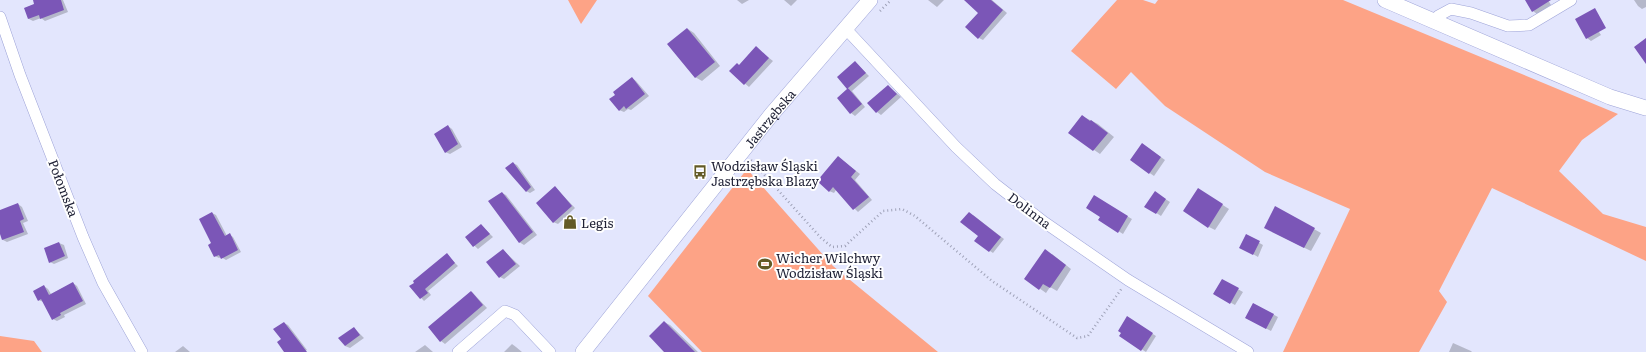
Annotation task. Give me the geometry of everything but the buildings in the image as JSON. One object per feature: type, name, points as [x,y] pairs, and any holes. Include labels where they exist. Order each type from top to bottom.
[{"type":"main road","name":"Jastrzębska","points":[[583,352],[742,150],[870,0]]},
{"type":"main road","points":[[1385,0],[1610,97],[1646,108]]},
{"type":"street","points":[[1436,23],[1438,16],[1451,9],[1466,12],[1508,26],[1529,25],[1572,0]]},
{"type":"street","name":"Połomska","points":[[0,17],[20,75],[83,237],[103,283],[142,352]]},
{"type":"street","name":"Dolinna","points":[[845,28],[956,147],[995,184],[1044,222],[1128,280],[1248,352]]},
{"type":"street","points":[[458,352],[505,311],[515,315],[550,352]]},
{"type":"path","points":[[742,150],[821,238],[832,247],[845,246],[883,210],[902,209],[915,216],[992,281],[1077,338],[1088,336],[1128,280]]},
{"type":"shaded area","points":[[568,0],[597,0],[581,24]]},
{"type":"shaded area","points":[[1117,0],[1143,0],[1155,4],[1158,0],[1343,0],[1618,114],[1582,140],[1559,171],[1603,214],[1646,227],[1646,261],[1492,188],[1439,291],[1447,302],[1419,352],[1283,352],[1350,209],[1265,172],[1165,106],[1131,72],[1116,89],[1071,51]]},
{"type":"shaded area","name":"Wicher Wilchwy Wodzisław Śląski","points":[[747,169],[833,266],[938,352],[702,352],[648,296]]},
{"type":"shaded area","points":[[0,336],[34,341],[42,352],[0,352]]},
{"type":"place","name":"Wodzisław Śląski Jastrzębska Blazy","points":[[700,172]]},
{"type":"place","name":"Legis","points":[[570,222]]},
{"type":"place","name":"Wicher Wilchwy Wodzisław Śląski","points":[[765,264]]}]
